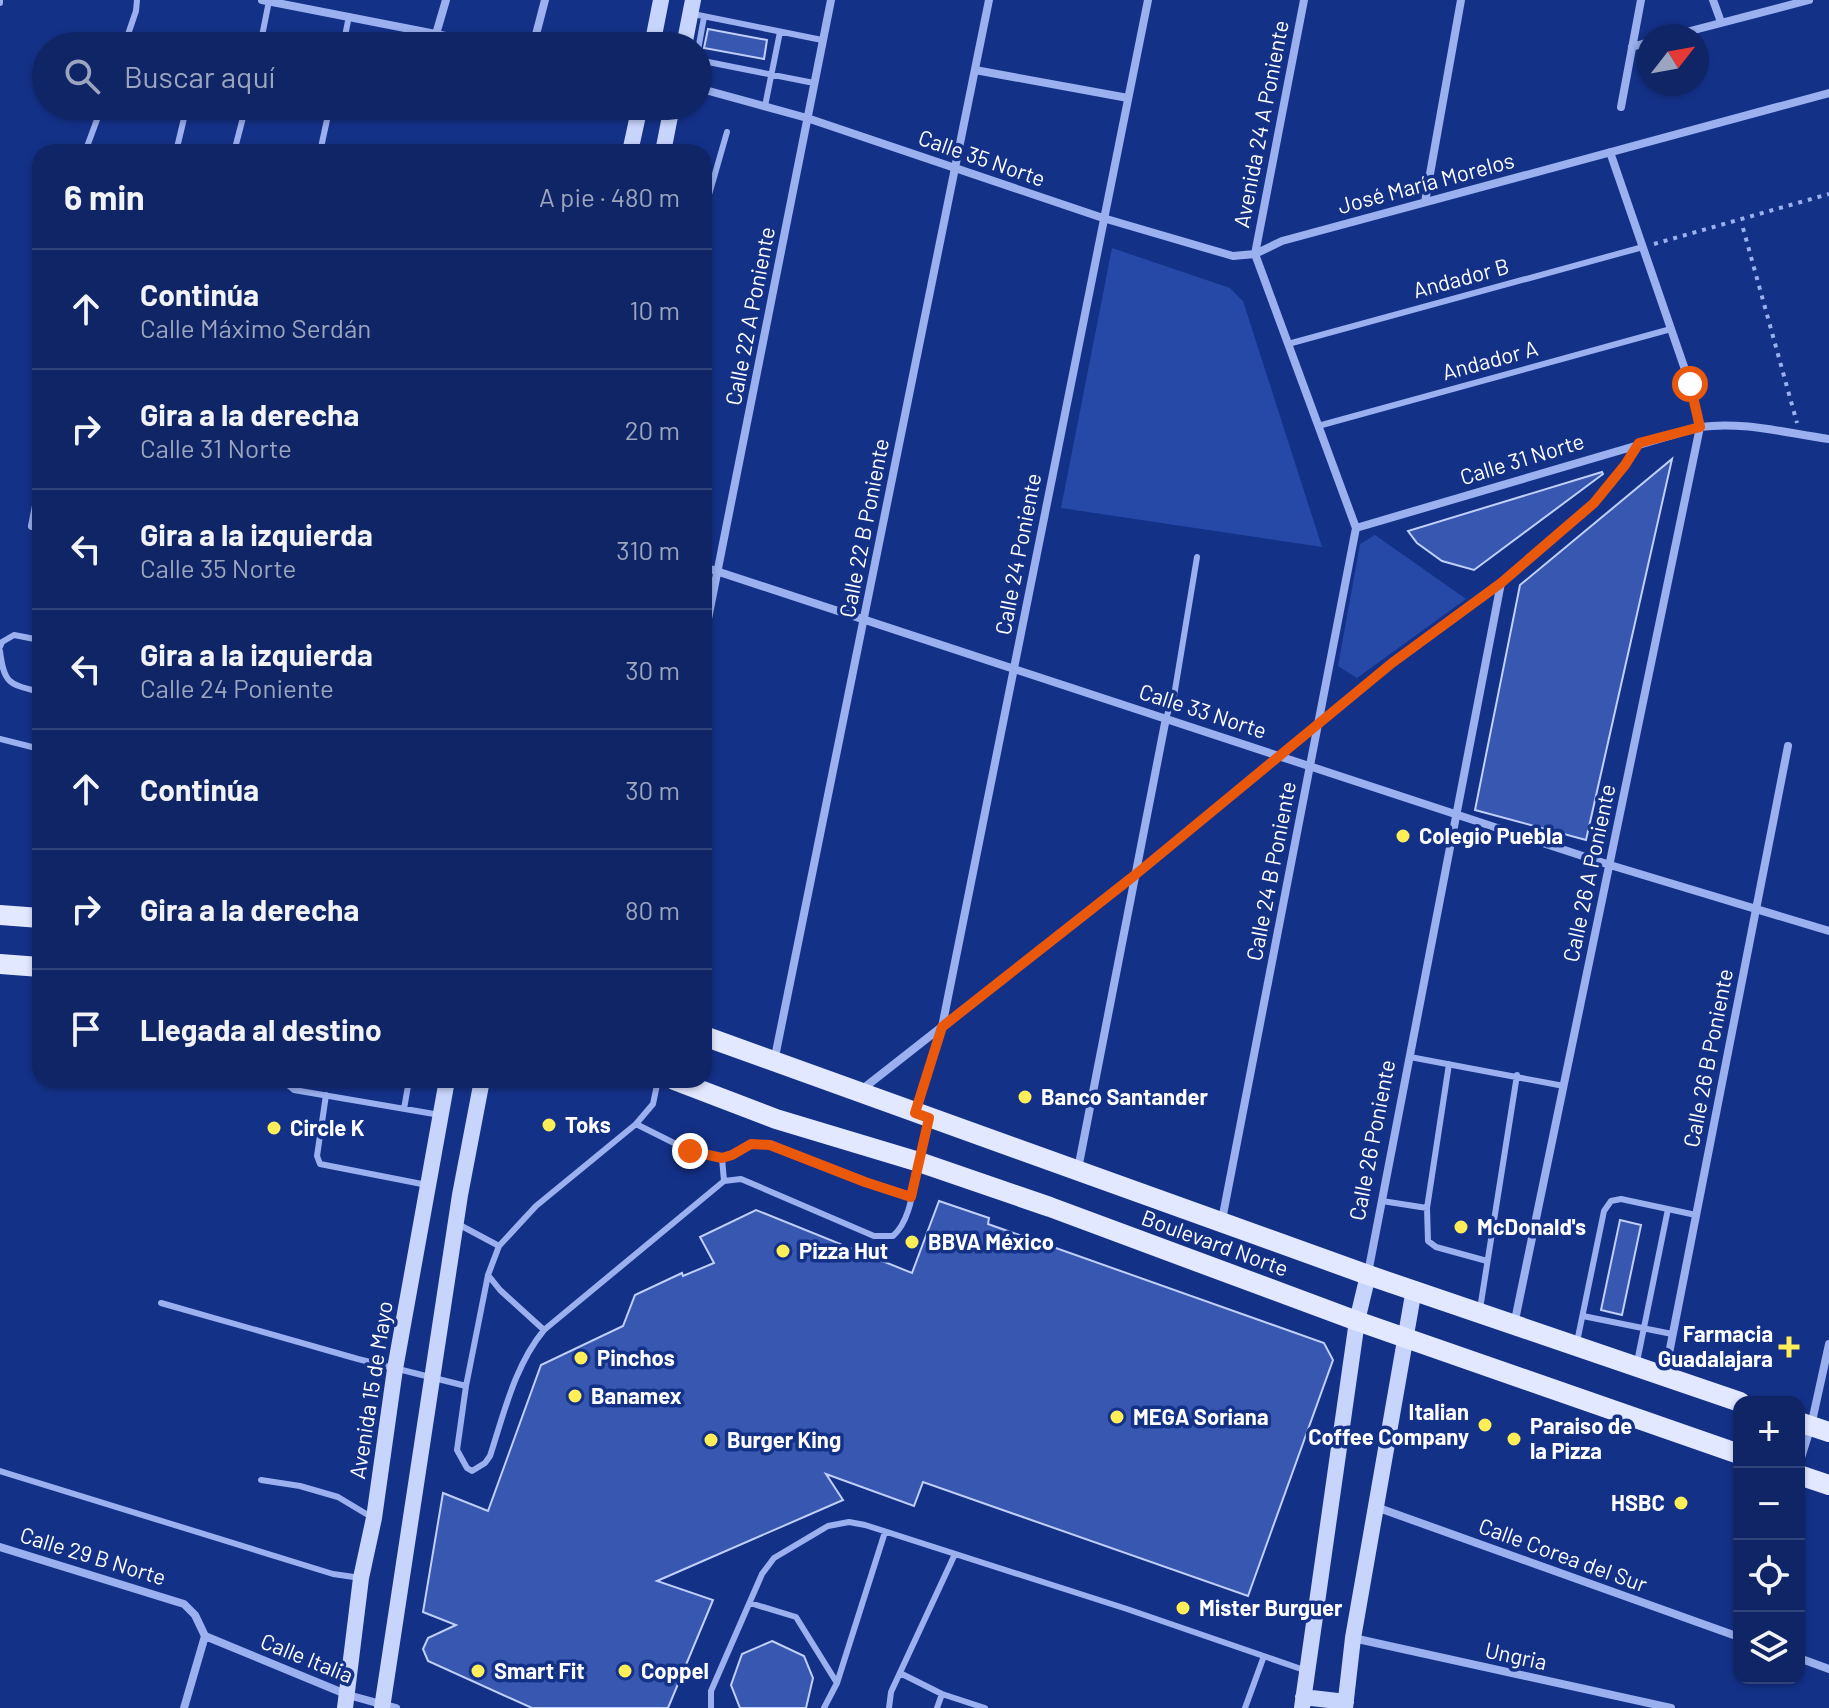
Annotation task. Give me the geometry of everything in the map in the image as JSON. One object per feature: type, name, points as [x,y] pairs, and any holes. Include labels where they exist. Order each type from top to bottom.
[{"type":"main road","points":[[655,32],[661,0]]},
{"type":"main road","points":[[689,32],[696,10]]},
{"type":"main road","points":[[632,144],[637,120]]},
{"type":"main road","points":[[665,144],[669,120]]},
{"type":"main road","points":[[0,915],[32,917]]},
{"type":"main road","points":[[0,964],[32,966]]},
{"type":"main road","name":"Boulevard Norte","points":[[712,1039],[1368,1275],[1733,1400]]},
{"type":"main road","name":"Avenida 15 de Mayo","points":[[346,1701],[361,1578],[374,1518],[395,1369],[445,1088]]},
{"type":"main road","points":[[387,1707],[456,1222],[481,1088]]},
{"type":"main road","name":"Boulevard Norte","points":[[695,1088],[776,1119],[919,1162],[1357,1321],[1733,1452]]},
{"type":"main road","name":"Calle 26 Poniente","points":[[1302,1702],[1357,1321],[1368,1275]]},
{"type":"main road","points":[[1302,1702],[1346,1705],[1353,1638],[1414,1289]]},
{"type":"main road","points":[[1805,1477],[1829,1485]]},
{"type":"street","points":[[437,32],[446,0]]},
{"type":"street","points":[[537,32],[545,0]]},
{"type":"street","name":"Calle 22 A Poniente","points":[[712,597],[831,0]]},
{"type":"street","name":"Calle 22 B Poniente","points":[[774,1063],[989,0]]},
{"type":"street","name":"Calle 24 Poniente","points":[[915,1113],[942,1027],[1148,0]]},
{"type":"street","name":"Avenida 24 A Poniente","points":[[1255,254],[1304,0]]},
{"type":"street","points":[[1425,202],[1461,0]]},
{"type":"street","points":[[1621,107],[1641,0]]},
{"type":"street","points":[[1713,0],[1721,22]]},
{"type":"street","points":[[1709,25],[1809,0]]},
{"type":"street","points":[[266,1],[426,32]]},
{"type":"street","points":[[1632,47],[1637,46]]},
{"type":"street","points":[[975,70],[1128,98]]},
{"type":"street","name":"Calle 35 Norte","points":[[712,92],[807,118],[1103,218],[1220,254],[1255,254]]},
{"type":"street","name":"José María Morelos","points":[[1255,254],[1282,241],[1829,93]]},
{"type":"street","points":[[1610,152],[1690,384],[1700,427],[1721,424],[1743,426],[1829,439]]},
{"type":"street","points":[[1255,254],[1356,528]]},
{"type":"street","name":"Calle 31 Norte","points":[[1356,528],[1700,427]]},
{"type":"street","name":"Calle 26 A Poniente","points":[[1514,1326],[1700,427]]},
{"type":"street","points":[[857,1093],[1135,875],[1392,663],[1501,583],[1594,503],[1639,443]]},
{"type":"street","name":"Calle 24 B Poniente","points":[[1222,1220],[1356,528]]},
{"type":"street","name":"Calle 33 Norte","points":[[712,569],[1610,865],[1829,931]]},
{"type":"street","name":"Calle 26 Poniente","points":[[1368,1275],[1501,583]]},
{"type":"street","points":[[1078,1170],[1166,718]]},
{"type":"street","name":"Calle 26 B Poniente","points":[[1664,1376],[1788,746]]},
{"type":"street","points":[[1805,1448],[1813,1427],[1829,1344]]},
{"type":"street","name":"Calle Corea del Sur","points":[[1376,1507],[1733,1635]]},
{"type":"street","name":"Calle 29 B Norte","points":[[0,1547],[184,1604],[195,1615],[205,1636]]},
{"type":"street","points":[[184,1708],[205,1636]]},
{"type":"street","name":"Calle Italia","points":[[205,1636],[346,1701],[387,1707]]},
{"type":"street","name":"Ungria","points":[[1353,1638],[1671,1708]]},
{"type":"street","points":[[1805,1660],[1829,1669]]},
{"type":"lane","points":[[129,32],[137,0]]},
{"type":"lane","points":[[262,32],[266,1]]},
{"type":"lane","points":[[697,32],[696,10],[822,40]]},
{"type":"lane","points":[[346,32],[349,16]]},
{"type":"lane","points":[[765,106],[780,32]]},
{"type":"lane","points":[[712,63],[814,83]]},
{"type":"lane","points":[[88,144],[97,120]]},
{"type":"lane","points":[[178,144],[184,120]]},
{"type":"lane","points":[[236,144],[242,120]]},
{"type":"lane","points":[[322,144],[327,120]]},
{"type":"lane","points":[[712,184],[727,132]]},
{"type":"lane","name":"Andador B","points":[[1288,344],[1643,247]]},
{"type":"lane","name":"Andador A","points":[[1318,426],[1671,329]]},
{"type":"lane","points":[[1166,718],[1174,696],[1197,557]]},
{"type":"lane","points":[[32,638],[14,635],[2,642],[0,649],[3,675],[14,685],[32,690]]},
{"type":"lane","points":[[0,739],[32,747]]},
{"type":"lane","points":[[1410,1057],[1564,1086]]},
{"type":"lane","points":[[1449,1064],[1425,1231],[1428,1241],[1436,1247],[1487,1261]]},
{"type":"lane","points":[[1479,1313],[1517,1075]]},
{"type":"lane","points":[[289,1088],[440,1115]]},
{"type":"lane","points":[[404,1109],[408,1088]]},
{"type":"lane","points":[[656,1088],[653,1104],[636,1124],[536,1206],[499,1246],[488,1275],[457,1450],[472,1471],[490,1456],[519,1371],[533,1343],[544,1330],[724,1181],[741,1179],[874,1236],[885,1237],[893,1236],[900,1230],[919,1162]]},
{"type":"lane","points":[[326,1095],[317,1156],[320,1164],[427,1185]]},
{"type":"lane","points":[[636,1124],[690,1151],[722,1158],[758,1143],[911,1197]]},
{"type":"lane","points":[[722,1158],[724,1181]]},
{"type":"lane","points":[[1576,1347],[1604,1211],[1611,1201],[1621,1199],[1696,1215]]},
{"type":"lane","points":[[1382,1201],[1427,1208]]},
{"type":"lane","points":[[1636,1367],[1668,1209]]},
{"type":"lane","points":[[456,1222],[499,1246]]},
{"type":"lane","points":[[488,1275],[544,1330]]},
{"type":"lane","points":[[161,1303],[466,1386]]},
{"type":"lane","points":[[1583,1316],[1672,1334]]},
{"type":"lane","points":[[0,1471],[333,1574],[361,1578]]},
{"type":"lane","points":[[261,1480],[300,1486],[338,1497],[374,1518]]},
{"type":"lane","points":[[711,1708],[711,1691],[762,1574],[774,1558],[828,1526],[849,1522],[1307,1671]]},
{"type":"lane","points":[[824,1708],[837,1683],[885,1532]]},
{"type":"lane","points":[[889,1708],[891,1692],[955,1554]]},
{"type":"lane","points":[[750,1603],[796,1617],[837,1683]]},
{"type":"lane","points":[[1245,1708],[1264,1656]]},
{"type":"lane","points":[[900,1673],[942,1694],[985,1708]]},
{"type":"lane","points":[[937,1708],[942,1694]]},
{"type":"path","points":[[1643,247],[1829,194]]},
{"type":"path","points":[[1743,228],[1801,435]]},
{"type":"shaded area","points":[[1112,248],[1230,288],[1243,301],[1322,547],[1061,508]]},
{"type":"shaded area","points":[[1375,535],[1466,599],[1357,678],[1338,666],[1360,544]]},
{"type":"building","points":[[708,29],[767,40],[764,59],[712,49],[712,32],[707,32]]},
{"type":"building","points":[[1672,459],[1586,840],[1475,810],[1520,585]]},
{"type":"building","points":[[1602,472],[1474,570],[1442,561],[1417,543],[1408,531]]},
{"type":"building","points":[[939,1201],[989,1218],[988,1224],[1324,1343],[1333,1360],[1248,1596],[923,1482],[914,1506],[826,1474],[843,1500],[657,1581],[713,1600],[668,1708],[532,1708],[428,1661],[423,1649],[428,1638],[456,1625],[423,1612],[443,1493],[488,1511],[541,1365],[623,1326],[635,1295],[682,1273],[683,1276],[714,1263],[700,1237],[756,1210],[912,1273]]},
{"type":"building","points":[[1620,1220],[1641,1225],[1622,1315],[1601,1310]]},
{"type":"building","points":[[772,1641],[804,1656],[813,1678],[806,1708],[740,1708],[731,1685],[742,1654]]},
{"type":"place","name":"Colegio Puebla","points":[[1403,836]]},
{"type":"place","name":"Banco Santander","points":[[1025,1097]]},
{"type":"place","name":"Toks","points":[[549,1125]]},
{"type":"place","name":"Circle K","points":[[274,1128]]},
{"type":"place","name":"McDonald's","points":[[1461,1227]]},
{"type":"place","name":"BBVA México","points":[[912,1242]]},
{"type":"place","name":"Pizza Hut","points":[[783,1251]]},
{"type":"place","name":"Farmacia Guadalajara","points":[[1789,1347]]},
{"type":"place","name":"Pinchos","points":[[581,1358]]},
{"type":"place","name":"Banamex","points":[[575,1396]]},
{"type":"place","name":"MEGA Soriana","points":[[1117,1417]]},
{"type":"place","name":"Italian Coffee Company","points":[[1485,1425]]},
{"type":"place","name":"Paraiso de la Pizza","points":[[1514,1439]]},
{"type":"place","name":"Burger King","points":[[711,1440]]},
{"type":"place","name":"HSBC","points":[[1681,1503]]},
{"type":"place","name":"Mister Burguer","points":[[1183,1608]]},
{"type":"place","name":"Smart Fit","points":[[478,1671]]},
{"type":"place","name":"Coppel","points":[[625,1671]]},
{"type":"route","points":[[690,1151],[722,1158],[751,1144],[770,1145],[911,1197],[929,1118],[915,1113],[942,1027],[1135,875],[1392,663],[1501,583],[1594,503],[1639,443],[1700,427],[1690,384]]}]
